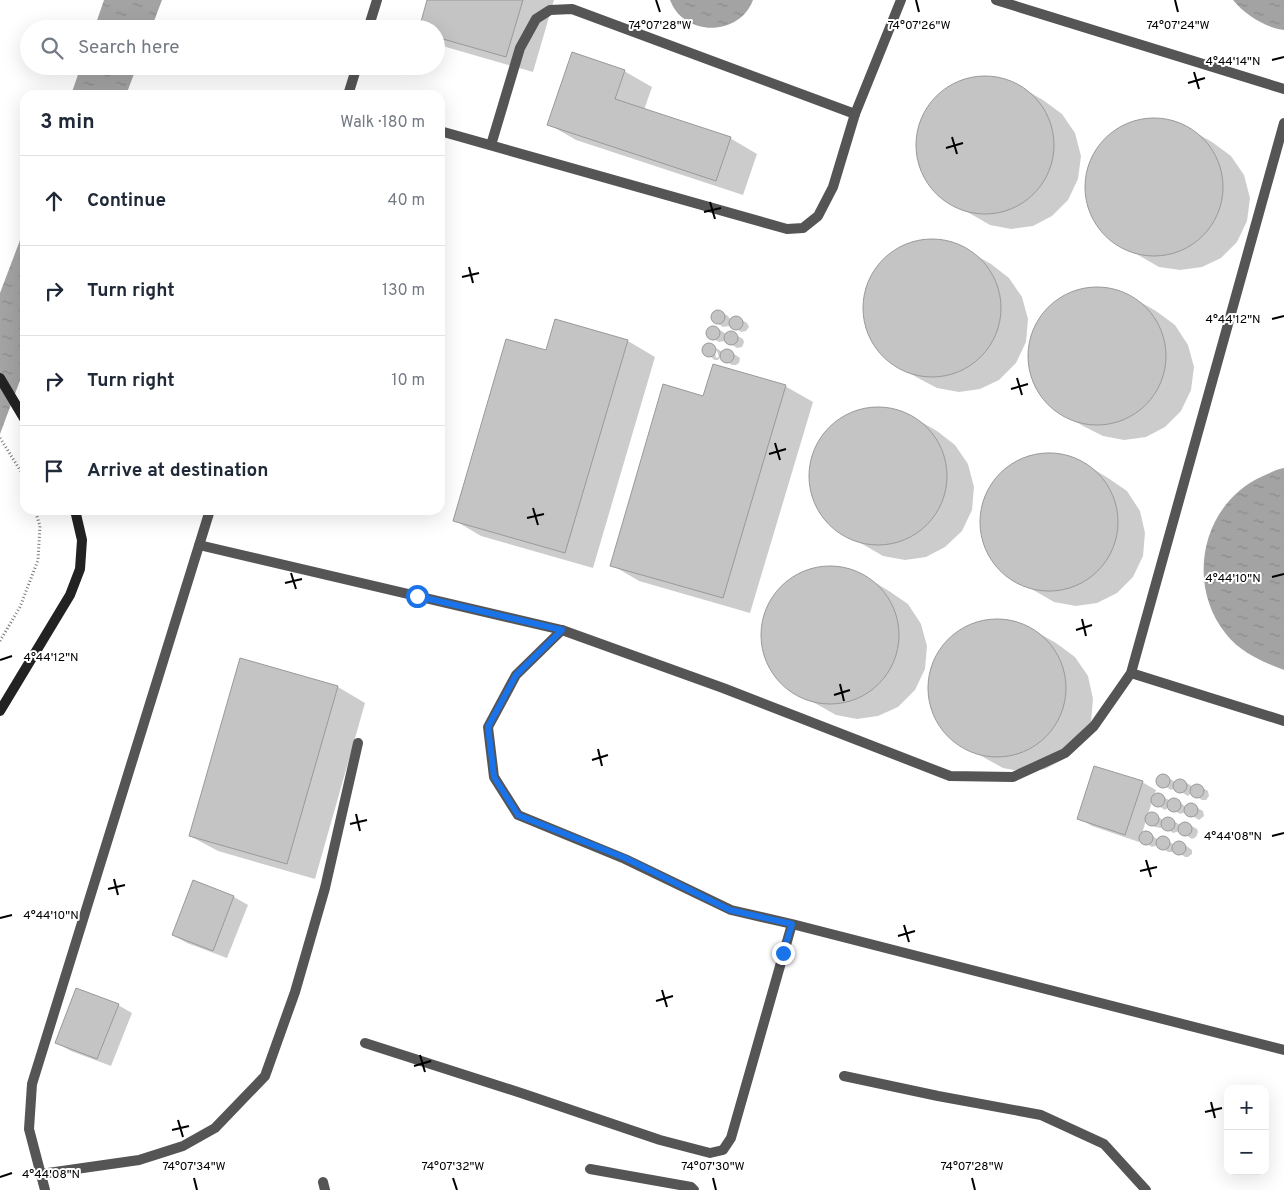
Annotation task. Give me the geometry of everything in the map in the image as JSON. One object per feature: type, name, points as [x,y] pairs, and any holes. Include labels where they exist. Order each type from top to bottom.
[{"type":"main road","points":[[0,378],[20,412]]},
{"type":"main road","points":[[0,712],[70,595],[80,569],[82,540],[76,515]]},
{"type":"street","points":[[371,20],[377,0]]},
{"type":"street","points":[[445,132],[786,229],[803,228],[818,216],[833,186],[855,114],[901,0]]},
{"type":"street","points":[[996,0],[1284,89]]},
{"type":"street","points":[[491,145],[520,48],[536,19],[550,10],[572,9],[855,114]]},
{"type":"street","points":[[350,90],[354,75]]},
{"type":"street","points":[[199,545],[562,630],[723,688],[950,776],[1013,777],[1065,753],[1094,726],[1131,673],[1284,123]]},
{"type":"street","points":[[45,1190],[29,1129],[32,1084],[208,515]]},
{"type":"street","points":[[562,630],[516,675],[488,727],[494,777],[518,815],[625,858],[730,910],[792,924],[1284,1050]]},
{"type":"street","points":[[1131,673],[1284,721]]},
{"type":"street","points":[[41,1174],[138,1160],[183,1146],[215,1128],[265,1076],[295,992],[322,898],[358,743]]},
{"type":"street","points":[[365,1043],[660,1140],[710,1153],[723,1150],[731,1138],[792,924]]},
{"type":"street","points":[[844,1076],[1041,1115],[1104,1144],[1146,1190]]},
{"type":"street","points":[[590,1168],[691,1187],[694,1190]]},
{"type":"path","points":[[0,438],[20,469]]},
{"type":"path","points":[[0,641],[20,607],[38,560],[40,526],[37,515]]},
{"type":"water","points":[[104,0],[162,0],[154,20],[97,20]]},
{"type":"water","points":[[670,0],[753,0],[746,12],[736,21],[712,28],[699,26],[687,21],[677,12]]},
{"type":"water","points":[[1233,0],[1284,0],[1284,30],[1277,29],[1256,19]]},
{"type":"water","points":[[78,75],[134,75],[128,90],[73,90]]},
{"type":"water","points":[[20,240],[20,380],[0,434],[0,293]]},
{"type":"water","points":[[1284,468],[1284,670],[1245,652],[1226,634],[1213,614],[1206,592],[1204,569],[1206,546],[1214,524],[1226,505],[1242,488],[1263,476]]},
{"type":"building","points":[[427,0],[523,0],[506,57],[445,40],[445,20],[421,20]]},
{"type":"building","points":[[572,52],[625,70],[615,99],[731,137],[716,181],[547,125]]},
{"type":"building","points":[[985,76],[1011,82],[1023,88],[1033,97],[1042,107],[1048,119],[1054,145],[1048,171],[1042,183],[1033,193],[1023,202],[1011,208],[985,214],[959,208],[947,202],[937,193],[928,183],[922,171],[916,145],[922,119],[928,107],[937,97],[947,88],[959,82]]},
{"type":"building","points":[[1154,118],[1180,124],[1192,130],[1202,139],[1211,149],[1217,161],[1223,187],[1217,213],[1211,225],[1202,235],[1192,244],[1180,250],[1154,256],[1128,250],[1116,244],[1106,235],[1097,225],[1091,213],[1085,187],[1091,161],[1097,149],[1106,139],[1116,130],[1128,124]]},
{"type":"building","points":[[932,239],[958,245],[981,259],[995,282],[1001,308],[995,334],[981,357],[958,371],[932,377],[906,371],[883,357],[869,334],[863,308],[869,282],[883,259],[906,245]]},
{"type":"building","points":[[1097,287],[1123,293],[1135,299],[1145,308],[1154,318],[1160,330],[1166,356],[1160,382],[1154,394],[1145,404],[1135,413],[1123,419],[1097,425],[1071,419],[1059,413],[1049,404],[1040,394],[1034,382],[1028,356],[1034,330],[1040,318],[1049,308],[1059,299],[1071,293]]},
{"type":"building","points":[[718,310],[723,312],[725,317],[723,322],[718,324],[713,322],[711,317],[713,312]]},
{"type":"building","points":[[736,316],[741,318],[743,323],[741,328],[736,330],[731,328],[729,323],[731,318]]},
{"type":"building","points":[[555,319],[628,340],[565,553],[453,521],[506,339],[546,350]]},
{"type":"building","points":[[713,326],[718,328],[720,333],[718,338],[713,340],[708,338],[706,333],[708,328]]},
{"type":"building","points":[[731,331],[736,333],[738,338],[736,343],[731,345],[726,343],[724,338],[726,333]]},
{"type":"building","points":[[709,343],[714,345],[716,350],[714,355],[709,357],[704,355],[702,350],[704,345]]},
{"type":"building","points":[[727,349],[732,351],[734,356],[732,361],[727,363],[722,361],[720,356],[722,351]]},
{"type":"building","points":[[713,364],[786,385],[723,598],[610,566],[663,384],[703,396]]},
{"type":"building","points":[[878,407],[904,413],[916,419],[926,428],[935,438],[941,450],[947,476],[941,502],[935,514],[926,524],[916,533],[904,539],[878,545],[852,539],[840,533],[830,524],[821,514],[815,502],[809,476],[815,450],[821,438],[830,428],[840,419],[852,413]]},
{"type":"building","points":[[1049,453],[1075,459],[1098,473],[1112,496],[1118,522],[1112,548],[1098,571],[1075,585],[1049,591],[1023,585],[1000,571],[986,548],[980,522],[986,496],[1000,473],[1023,459]]},
{"type":"building","points":[[830,566],[856,572],[868,578],[878,587],[887,597],[893,609],[899,635],[893,661],[887,673],[878,683],[868,692],[856,698],[830,704],[804,698],[792,692],[782,683],[773,673],[767,661],[761,635],[767,609],[773,597],[782,587],[792,578],[804,572]]},
{"type":"building","points":[[997,619],[1023,625],[1035,631],[1045,640],[1054,650],[1060,662],[1066,688],[1060,714],[1054,726],[1045,736],[1035,745],[1023,751],[997,757],[971,751],[959,745],[949,736],[940,726],[934,714],[928,688],[934,662],[940,650],[949,640],[959,631],[971,625]]},
{"type":"building","points":[[240,658],[338,686],[287,864],[189,836]]},
{"type":"building","points":[[1094,766],[1143,781],[1125,835],[1077,819]]},
{"type":"building","points":[[1163,774],[1168,776],[1170,781],[1168,786],[1163,788],[1158,786],[1156,781],[1158,776]]},
{"type":"building","points":[[1180,779],[1185,781],[1187,786],[1185,791],[1180,793],[1175,791],[1173,786],[1175,781]]},
{"type":"building","points":[[1197,784],[1202,786],[1204,791],[1202,796],[1197,798],[1192,796],[1190,791],[1192,786]]},
{"type":"building","points":[[1158,793],[1163,795],[1165,800],[1163,805],[1158,807],[1153,805],[1151,800],[1153,795]]},
{"type":"building","points":[[1174,798],[1179,800],[1181,805],[1179,810],[1174,812],[1169,810],[1167,805],[1169,800]]},
{"type":"building","points":[[1191,803],[1196,805],[1198,810],[1196,815],[1191,817],[1186,815],[1184,810],[1186,805]]},
{"type":"building","points":[[1152,812],[1157,814],[1159,819],[1157,824],[1152,826],[1147,824],[1145,819],[1147,814]]},
{"type":"building","points":[[1168,817],[1173,819],[1175,824],[1173,829],[1168,831],[1163,829],[1161,824],[1163,819]]},
{"type":"building","points":[[1185,822],[1190,824],[1192,829],[1190,834],[1185,836],[1180,834],[1178,829],[1180,824]]},
{"type":"building","points":[[1146,831],[1151,833],[1153,838],[1151,843],[1146,845],[1141,843],[1139,838],[1141,833]]},
{"type":"building","points":[[1163,836],[1168,838],[1170,843],[1168,848],[1163,850],[1158,848],[1156,843],[1158,838]]},
{"type":"building","points":[[1179,841],[1184,843],[1186,848],[1184,853],[1179,855],[1174,853],[1172,848],[1174,843]]},
{"type":"building","points":[[193,880],[234,896],[213,951],[172,935]]},
{"type":"building","points":[[76,988],[119,1004],[97,1059],[55,1043]]},
{"type":"route","points":[[417,596],[562,630],[516,675],[488,727],[494,777],[518,815],[625,858],[730,910],[792,924],[783,953]]}]
